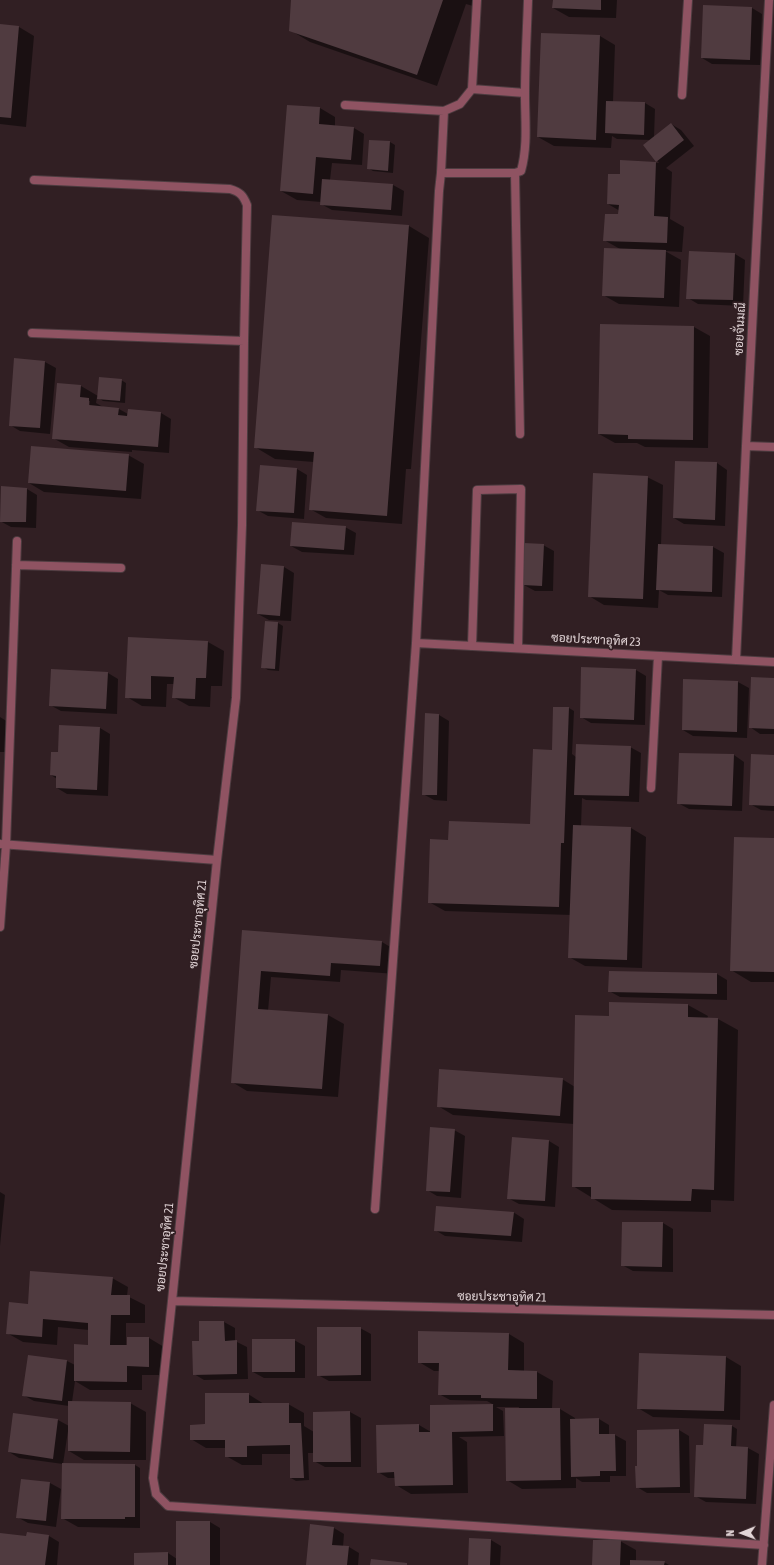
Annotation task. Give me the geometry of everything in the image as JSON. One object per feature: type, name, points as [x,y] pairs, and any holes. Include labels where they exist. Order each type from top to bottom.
[{"type":"street","points":[[346,105],[444,111],[460,104],[472,89],[477,0]]},
{"type":"street","points":[[441,172],[516,173],[521,171],[524,160],[528,0]]},
{"type":"street","points":[[682,95],[688,0]]},
{"type":"street","name":"ซอยจั่นมณี","points":[[736,660],[768,0]]},
{"type":"street","points":[[472,89],[525,93]]},
{"type":"street","points":[[375,1209],[416,642],[444,111]]},
{"type":"street","points":[[516,173],[520,434]]},
{"type":"street","name":"ซอยประชาอุทิศ 21","points":[[34,180],[230,189],[243,196],[247,205],[242,525],[236,698],[217,860],[172,1301],[774,1315]]},
{"type":"street","points":[[32,333],[244,341]]},
{"type":"street","points":[[746,446],[774,447]]},
{"type":"street","points":[[472,646],[477,490],[521,489],[518,648]]},
{"type":"street","points":[[0,927],[17,541]]},
{"type":"street","points":[[16,565],[121,568]]},
{"type":"street","name":"ซอยประชาอุทิศ 23","points":[[416,642],[774,662]]},
{"type":"street","points":[[651,788],[658,656]]},
{"type":"street","points":[[3,844],[217,860]]},
{"type":"street","points":[[172,1301],[153,1478],[156,1494],[168,1506],[764,1545]]},
{"type":"street","points":[[762,1565],[774,1405]]},
{"type":"building","points":[[291,0],[443,0],[417,75],[289,31]]},
{"type":"building","points":[[553,0],[601,0],[601,10],[552,8]]},
{"type":"building","points":[[703,5],[752,7],[750,60],[701,58]]},
{"type":"building","points":[[0,24],[19,26],[11,118],[0,117]]},
{"type":"building","points":[[541,33],[600,35],[596,140],[537,137]]},
{"type":"building","points":[[606,101],[645,102],[644,135],[605,133]]},
{"type":"building","points":[[287,105],[320,107],[319,124],[354,127],[351,160],[316,157],[313,194],[280,191]]},
{"type":"building","points":[[671,123],[684,140],[656,162],[643,145]]},
{"type":"building","points":[[369,140],[390,141],[388,171],[367,169]]},
{"type":"building","points":[[620,160],[656,162],[654,216],[668,217],[667,243],[603,241],[605,214],[618,214],[619,205],[607,204],[608,174],[620,174]]},
{"type":"building","points":[[322,179],[393,184],[391,210],[320,205]]},
{"type":"building","points":[[272,215],[409,225],[387,516],[309,510],[314,452],[254,448]]},
{"type":"building","points":[[604,248],[666,250],[664,298],[602,296]]},
{"type":"building","points":[[689,251],[735,253],[733,300],[686,299]]},
{"type":"building","points":[[600,324],[694,326],[693,440],[628,439],[628,435],[598,434]]},
{"type":"building","points":[[14,358],[45,361],[40,428],[9,426]]},
{"type":"building","points":[[99,377],[122,379],[120,401],[97,399]]},
{"type":"building","points":[[57,383],[81,385],[80,397],[89,398],[89,405],[119,408],[118,415],[127,416],[128,409],[161,412],[158,447],[52,439]]},
{"type":"building","points":[[31,446],[129,454],[126,491],[28,483]]},
{"type":"building","points":[[675,461],[717,462],[715,520],[673,518]]},
{"type":"building","points":[[260,465],[297,468],[294,513],[256,511]]},
{"type":"building","points":[[593,473],[648,476],[643,599],[588,597]]},
{"type":"building","points":[[1,486],[27,488],[26,522],[0,522]]},
{"type":"building","points":[[292,522],[346,526],[344,550],[290,546]]},
{"type":"building","points":[[524,543],[544,544],[542,586],[523,585]]},
{"type":"building","points":[[658,544],[713,546],[712,592],[656,590]]},
{"type":"building","points":[[261,564],[284,566],[280,616],[257,614]]},
{"type":"building","points":[[265,621],[278,622],[275,669],[261,668]]},
{"type":"building","points":[[128,637],[208,641],[206,678],[196,678],[195,699],[172,698],[174,677],[151,676],[151,699],[125,698]]},
{"type":"building","points":[[581,667],[636,669],[634,720],[580,718]]},
{"type":"building","points":[[51,669],[108,672],[106,709],[49,706]]},
{"type":"building","points":[[751,677],[774,678],[774,729],[749,728]]},
{"type":"building","points":[[683,679],[738,681],[737,732],[682,730]]},
{"type":"building","points":[[553,707],[569,707],[564,843],[561,843],[559,907],[428,903],[430,839],[448,840],[449,821],[530,824],[533,749],[552,750]]},
{"type":"building","points":[[425,713],[439,714],[437,795],[422,795]]},
{"type":"building","points":[[59,725],[100,727],[97,790],[56,788],[56,776],[50,775],[51,752],[58,752]]},
{"type":"building","points":[[576,744],[631,746],[629,796],[574,795]]},
{"type":"building","points":[[679,753],[734,754],[732,806],[677,804]]},
{"type":"building","points":[[751,754],[774,755],[774,806],[749,805]]},
{"type":"building","points":[[573,825],[631,827],[627,960],[568,958]]},
{"type":"building","points":[[734,837],[774,838],[774,972],[730,971]]},
{"type":"building","points":[[242,930],[382,941],[380,966],[331,963],[330,976],[261,971],[258,1009],[328,1014],[322,1089],[231,1083]]},
{"type":"building","points":[[609,971],[717,973],[717,994],[608,992]]},
{"type":"building","points":[[609,1002],[688,1004],[688,1017],[718,1018],[714,1190],[692,1189],[691,1201],[591,1199],[591,1187],[572,1187],[575,1015],[609,1016]]},
{"type":"building","points":[[439,1069],[563,1078],[560,1116],[437,1107]]},
{"type":"building","points":[[430,1127],[455,1129],[450,1192],[426,1191]]},
{"type":"building","points":[[512,1137],[549,1140],[545,1201],[507,1199]]},
{"type":"building","points":[[436,1206],[514,1212],[511,1236],[434,1231]]},
{"type":"building","points":[[622,1222],[663,1222],[662,1267],[621,1266]]},
{"type":"building","points":[[30,1271],[113,1277],[111,1295],[130,1295],[130,1315],[111,1315],[110,1345],[127,1345],[127,1337],[149,1337],[149,1367],[127,1366],[127,1382],[74,1381],[74,1344],[88,1345],[88,1323],[43,1319],[42,1337],[6,1334],[9,1302],[28,1304]]},
{"type":"building","points":[[199,1321],[224,1321],[225,1341],[237,1340],[237,1374],[193,1375],[192,1341],[199,1341]]},
{"type":"building","points":[[317,1327],[361,1327],[361,1375],[317,1376]]},
{"type":"building","points":[[418,1331],[509,1333],[508,1370],[537,1371],[537,1399],[481,1398],[481,1395],[438,1395],[439,1363],[418,1363]]},
{"type":"building","points":[[252,1339],[295,1339],[295,1372],[252,1372]]},
{"type":"building","points":[[639,1353],[726,1356],[724,1411],[637,1409]]},
{"type":"building","points":[[28,1355],[67,1360],[62,1401],[22,1396]]},
{"type":"building","points":[[205,1393],[249,1393],[249,1403],[289,1403],[289,1423],[301,1423],[304,1478],[290,1478],[290,1445],[247,1446],[247,1457],[225,1457],[225,1440],[190,1440],[190,1425],[205,1424]]},
{"type":"building","points":[[68,1401],[131,1402],[130,1452],[68,1451]]},
{"type":"building","points":[[493,1404],[493,1431],[452,1432],[453,1485],[395,1486],[394,1472],[377,1473],[376,1425],[419,1424],[419,1432],[430,1432],[430,1405]]},
{"type":"building","points":[[505,1408],[560,1408],[561,1480],[506,1481]]},
{"type":"building","points":[[350,1411],[351,1462],[313,1462],[313,1412]]},
{"type":"building","points":[[13,1413],[58,1419],[53,1459],[8,1452]]},
{"type":"building","points":[[599,1418],[599,1434],[615,1434],[616,1471],[600,1471],[600,1476],[571,1477],[570,1419]]},
{"type":"building","points":[[704,1424],[732,1425],[731,1446],[748,1447],[746,1499],[694,1497],[696,1445],[703,1445]]},
{"type":"building","points":[[679,1429],[680,1487],[636,1488],[635,1466],[637,1466],[637,1430]]},
{"type":"building","points":[[62,1463],[135,1464],[135,1517],[125,1517],[125,1519],[61,1519]]},
{"type":"building","points":[[21,1479],[50,1482],[46,1521],[16,1518]]},
{"type":"building","points":[[176,1521],[210,1521],[210,1565],[176,1565]]},
{"type":"building","points":[[310,1524],[334,1527],[332,1545],[349,1546],[347,1565],[306,1565]]},
{"type":"building","points":[[27,1532],[49,1535],[45,1565],[0,1565],[0,1533],[26,1536]]},
{"type":"building","points":[[469,1538],[491,1539],[490,1565],[468,1565]]},
{"type":"building","points":[[593,1540],[621,1540],[620,1565],[592,1565]]},
{"type":"building","points":[[168,1552],[168,1565],[134,1565],[134,1553]]},
{"type":"building","points":[[371,1559],[407,1563],[407,1565],[370,1565]]},
{"type":"building","points":[[630,1560],[665,1561],[664,1565],[630,1565]]}]
